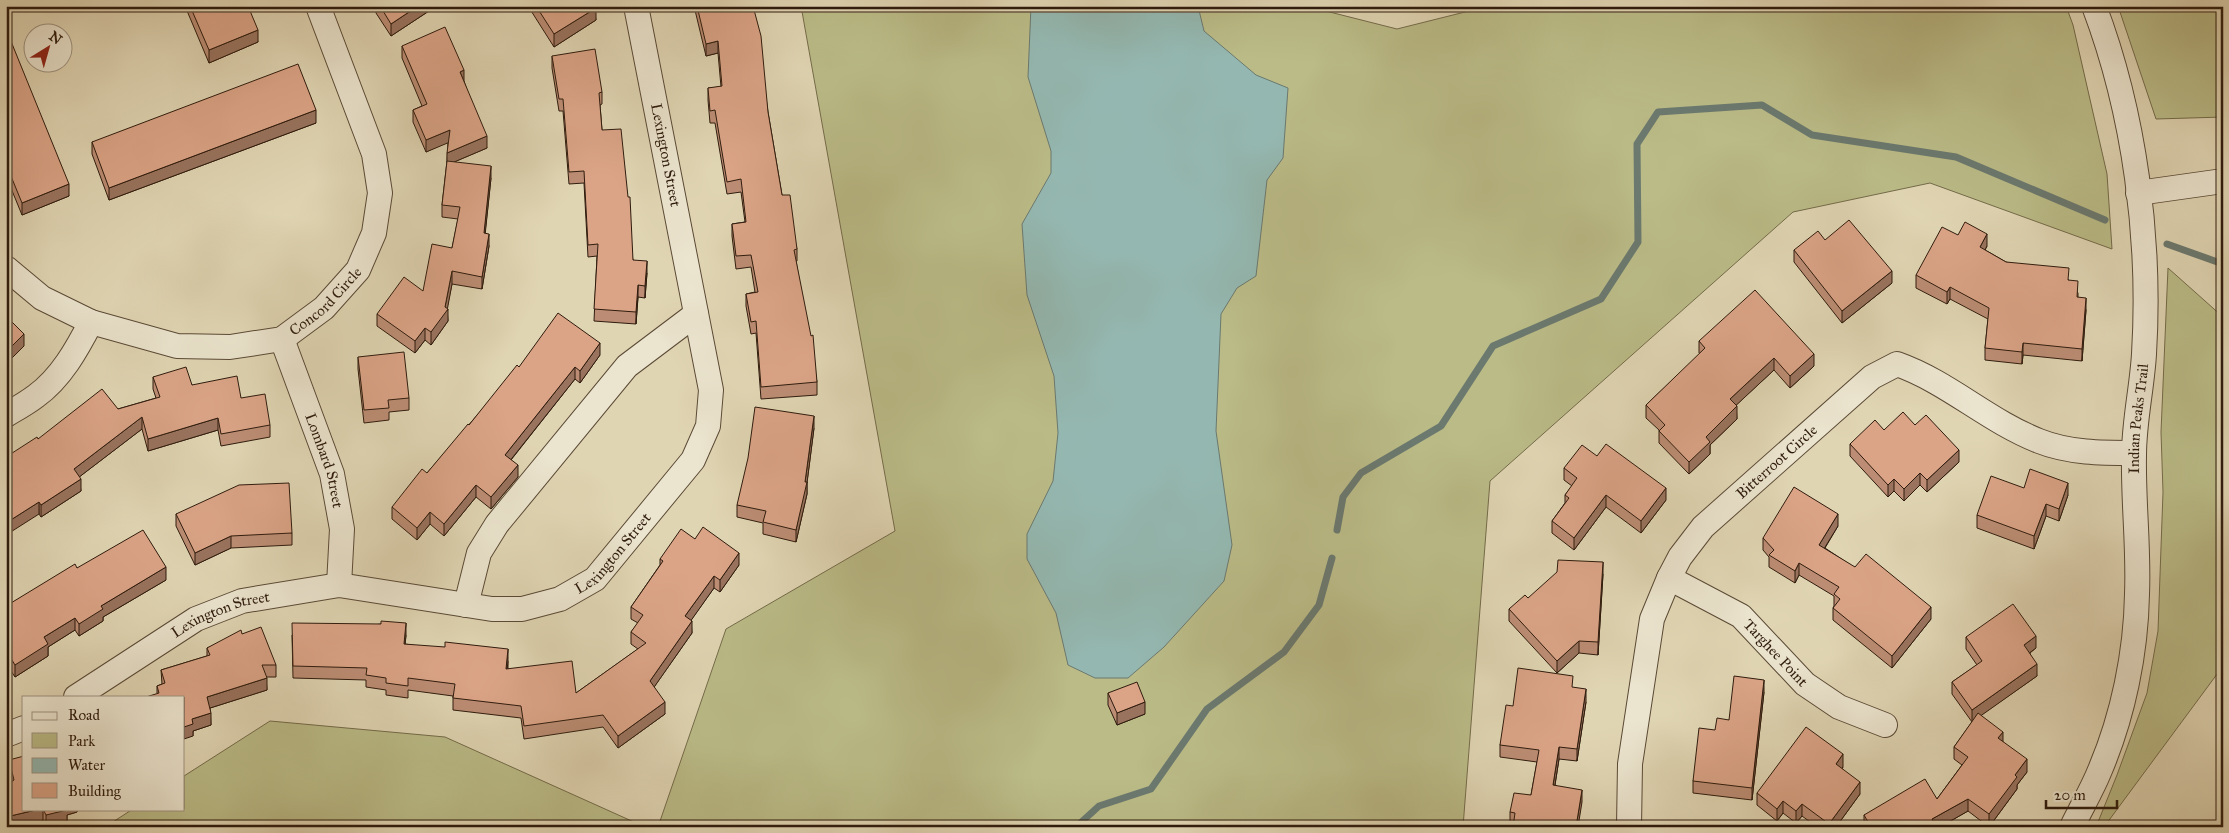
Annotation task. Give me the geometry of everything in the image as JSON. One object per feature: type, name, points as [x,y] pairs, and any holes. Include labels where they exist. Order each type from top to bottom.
[{"type":"street","name":"Concord Circle","points":[[6,268],[42,298],[91,322],[177,346],[230,347],[282,339],[324,308],[358,270],[374,233],[380,194],[374,154],[318,6]]},
{"type":"street","name":"Lexington Street","points":[[78,696],[196,619],[242,601],[339,586],[492,609],[522,609],[560,600],[595,579],[693,460],[708,426],[711,390],[636,6]]},
{"type":"street","name":"Indian Peaks Trail","points":[[2072,827],[2100,770],[2121,707],[2136,627],[2138,592],[2134,453],[2144,354],[2144,256],[2134,159],[2125,109],[2103,30],[2094,6]]},
{"type":"street","points":[[2138,193],[2223,181]]},
{"type":"street","points":[[466,605],[479,553],[509,510],[627,366],[696,314]]},
{"type":"street","points":[[6,415],[37,395],[59,373],[76,352],[91,322]]},
{"type":"street","name":"Lombard Street","points":[[282,339],[332,474],[342,529],[339,586]]},
{"type":"street","name":"Bitterroot Circle","points":[[1628,827],[1630,764],[1652,619],[1668,578],[1680,556],[1704,527],[1872,377],[1897,364],[1922,373],[1997,420],[2039,441],[2086,452],[2134,453]]},
{"type":"street","name":"Targhee Point","points":[[1668,578],[1741,616],[1805,684],[1839,707],[1884,725]]},
{"type":"street","points":[[6,735],[22,729]]},
{"type":"green space","points":[[801,6],[1306,6],[1397,29],[1489,6],[2066,6],[2073,25],[2107,174],[2112,249],[1930,183],[1793,212],[1490,481],[1463,827],[658,827],[726,629],[895,531]]},
{"type":"green space","points":[[2118,6],[2223,6],[2223,117],[2156,119]]},
{"type":"green space","points":[[2168,268],[2223,317],[2223,666],[2104,827],[2096,827],[2147,693],[2158,631],[2163,492],[2161,432]]},
{"type":"green space","points":[[270,721],[445,737],[645,827],[105,827],[131,810],[185,810],[185,775]]},
{"type":"water","points":[[1031,6],[1198,6],[1204,31],[1256,75],[1288,88],[1283,158],[1267,180],[1256,276],[1237,288],[1221,314],[1216,431],[1232,545],[1224,581],[1164,647],[1128,678],[1095,678],[1068,665],[1056,613],[1027,559],[1027,534],[1053,481],[1058,433],[1054,376],[1027,295],[1022,224],[1051,173],[1051,151],[1028,77]]},
{"type":"building","points":[[190,6],[248,6],[258,30],[209,50]]},
{"type":"building","points":[[380,6],[418,6],[391,24]]},
{"type":"building","points":[[536,6],[594,6],[596,8],[554,34]]},
{"type":"building","points":[[697,6],[753,6],[761,36],[768,112],[782,195],[790,195],[797,249],[794,250],[811,336],[813,335],[817,382],[761,387],[756,321],[751,322],[746,294],[758,292],[751,255],[736,256],[732,224],[746,222],[741,179],[727,182],[715,110],[710,111],[708,88],[722,86],[718,41],[706,44]]},
{"type":"building","points":[[445,27],[464,70],[460,72],[487,136],[447,153],[450,130],[426,140],[413,110],[427,104],[402,46]]},
{"type":"building","points":[[6,29],[69,184],[22,203],[6,164]]},
{"type":"building","points":[[595,49],[602,92],[599,93],[602,130],[621,129],[628,197],[630,197],[633,260],[647,261],[645,286],[638,285],[636,312],[594,309],[598,244],[588,245],[584,171],[569,172],[563,99],[559,99],[552,56]]},
{"type":"building","points":[[298,64],[316,110],[109,188],[92,142]]},
{"type":"building","points":[[447,161],[491,166],[484,233],[489,234],[482,277],[452,271],[445,307],[448,309],[431,332],[425,328],[415,341],[377,314],[404,277],[423,291],[432,244],[452,248],[460,207],[442,205]]},
{"type":"building","points":[[1849,220],[1892,271],[1842,311],[1794,250],[1818,231],[1825,240]]},
{"type":"building","points":[[1965,222],[1987,234],[1980,247],[2006,262],[2069,268],[2068,280],[2078,281],[2077,297],[2086,298],[2082,349],[2023,343],[2022,352],[1985,348],[1989,308],[1950,287],[1947,292],[1916,275],[1942,227],[1958,235]]},
{"type":"building","points":[[1755,290],[1814,354],[1790,376],[1774,358],[1730,399],[1737,406],[1706,437],[1710,442],[1689,462],[1659,431],[1665,425],[1646,405],[1705,348],[1699,341]]},
{"type":"building","points":[[558,313],[600,343],[580,371],[575,367],[505,455],[518,465],[491,497],[476,485],[444,524],[430,512],[417,528],[392,507],[422,469],[427,473],[469,425],[517,365],[519,367]]},
{"type":"building","points":[[6,316],[24,334],[6,352]]},
{"type":"building","points":[[404,352],[409,398],[388,400],[389,408],[364,410],[358,357]]},
{"type":"building","points":[[186,367],[192,385],[237,376],[241,398],[265,394],[270,425],[221,434],[218,418],[148,439],[142,417],[74,469],[81,479],[41,505],[39,502],[6,523],[6,457],[37,437],[38,439],[102,389],[118,409],[160,397],[153,377]]},
{"type":"building","points":[[755,407],[814,416],[805,482],[807,482],[796,530],[763,522],[766,511],[737,505],[748,458]]},
{"type":"building","points":[[1903,412],[1915,425],[1926,415],[1959,450],[1927,480],[1920,473],[1904,489],[1894,479],[1888,485],[1850,444],[1875,420],[1884,430]]},
{"type":"building","points":[[1606,444],[1666,488],[1641,521],[1606,495],[1574,538],[1552,521],[1569,498],[1565,495],[1577,478],[1564,468],[1582,445],[1597,456]]},
{"type":"building","points":[[2030,469],[2068,483],[2059,509],[2046,504],[2034,536],[1977,515],[1991,476],[2024,488]]},
{"type":"building","points":[[289,483],[292,533],[231,536],[195,553],[176,514],[239,485]]},
{"type":"building","points":[[1794,487],[1838,514],[1819,545],[1855,567],[1866,554],[1931,607],[1892,656],[1833,608],[1840,599],[1834,594],[1839,587],[1799,563],[1795,571],[1769,555],[1774,550],[1763,538]]},
{"type":"building","points":[[703,527],[739,553],[720,580],[714,576],[685,616],[692,621],[650,681],[665,702],[618,736],[603,715],[524,726],[521,706],[453,698],[455,684],[408,678],[408,686],[386,683],[386,678],[366,675],[367,668],[293,666],[292,623],[381,624],[381,621],[406,623],[404,644],[445,647],[445,642],[508,649],[506,669],[572,661],[576,693],[646,643],[631,632],[643,615],[631,607],[663,561],[660,559],[681,529],[695,539]]},
{"type":"building","points":[[143,530],[166,567],[101,606],[103,609],[79,624],[75,618],[44,637],[48,644],[15,665],[6,653],[6,606],[75,564],[77,568]]},
{"type":"building","points":[[1558,560],[1603,562],[1598,642],[1579,641],[1557,661],[1509,609],[1525,595],[1528,598],[1557,572]]},
{"type":"building","points":[[2013,604],[2036,636],[2024,645],[2037,664],[1972,710],[1952,682],[1982,661],[1966,637]]},
{"type":"building","points":[[261,627],[276,665],[262,665],[267,678],[207,697],[211,713],[192,719],[193,724],[185,727],[185,696],[149,696],[159,693],[157,686],[165,683],[161,670],[210,655],[207,648],[241,630],[242,634]]},
{"type":"building","points":[[1518,668],[1573,676],[1572,687],[1586,689],[1577,749],[1559,747],[1553,785],[1582,790],[1576,827],[1513,827],[1515,813],[1510,812],[1514,793],[1531,795],[1539,750],[1500,745],[1506,705],[1513,706]]},
{"type":"building","points":[[1734,676],[1764,680],[1752,788],[1693,781],[1699,728],[1715,730],[1717,718],[1729,720]]},
{"type":"building","points":[[1137,682],[1145,702],[1117,713],[1108,693]]},
{"type":"building","points":[[1978,713],[2003,732],[1998,738],[2027,759],[2015,775],[2017,777],[1989,814],[1968,799],[1932,819],[1936,827],[1871,827],[1864,815],[1925,779],[1937,799],[1968,757],[1954,747]]},
{"type":"building","points":[[1806,727],[1843,754],[1836,764],[1860,782],[1829,824],[1802,804],[1796,811],[1783,801],[1777,809],[1757,793]]},
{"type":"building","points":[[22,757],[22,810],[36,810],[6,817],[6,786],[14,780],[9,760]]},
{"type":"building","points":[[44,810],[67,810],[46,815]]},
{"type":"waterway","points":[[1337,530],[1343,497],[1361,473],[1441,426],[1493,346],[1601,299],[1638,242],[1637,144],[1658,112],[1762,105],[1812,135],[1956,157],[2105,220]]},
{"type":"waterway","points":[[2167,244],[2223,264]]},
{"type":"waterway","points":[[1076,827],[1099,806],[1151,789],[1207,709],[1284,652],[1319,605],[1332,558]]}]
